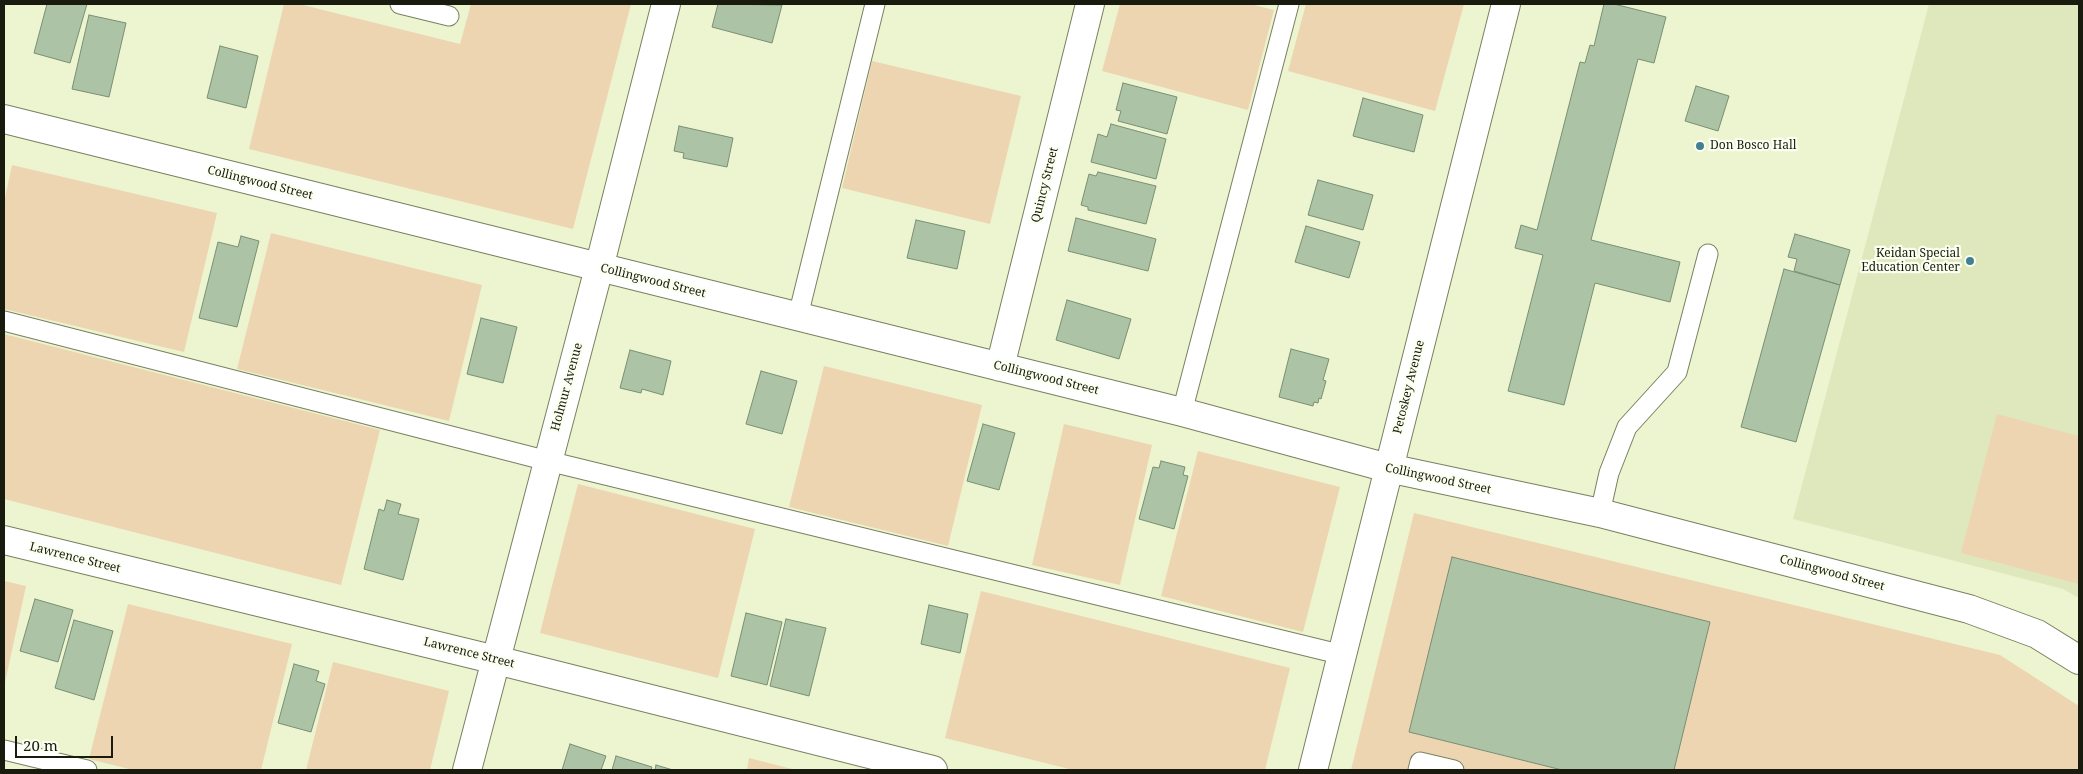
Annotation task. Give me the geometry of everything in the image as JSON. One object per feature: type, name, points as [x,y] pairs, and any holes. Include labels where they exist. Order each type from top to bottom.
[{"type":"street","name":"Holmur Avenue","points":[[467,770],[599,268],[666,4]]},
{"type":"street","name":"Quincy Street","points":[[1000,367],[1090,4]]},
{"type":"street","name":"Petoskey Avenue","points":[[1313,770],[1506,4]]},
{"type":"street","name":"Collingwood Street","points":[[4,118],[1182,412],[1388,468],[1600,513],[1969,608],[2037,634],[2079,660]]},
{"type":"street","name":"Lawrence Street","points":[[4,540],[496,660],[933,770]]},
{"type":"lane","points":[[400,4],[449,16]]},
{"type":"lane","points":[[798,316],[876,4]]},
{"type":"lane","points":[[1182,412],[1289,4]]},
{"type":"lane","points":[[1600,513],[1608,473],[1627,427],[1677,372],[1708,254]]},
{"type":"lane","points":[[4,321],[548,461],[1343,655]]},
{"type":"lane","points":[[4,750],[87,770]]},
{"type":"lane","points":[[1418,770],[1420,762],[1454,770]]},
{"type":"shaded area","points":[[284,4],[299,4],[460,44],[471,4],[631,4],[573,229],[249,149]]},
{"type":"shaded area","points":[[1120,4],[1250,4],[1274,10],[1248,110],[1102,71]]},
{"type":"shaded area","points":[[1306,4],[1464,4],[1435,111],[1288,71]]},
{"type":"shaded area","name":"Keidan Special Education Center","points":[[1929,4],[2079,4],[2079,598],[2063,589],[1793,519]]},
{"type":"shaded area","points":[[872,61],[1021,96],[990,224],[842,188]]},
{"type":"shaded area","points":[[12,165],[217,213],[184,352],[4,309],[4,202]]},
{"type":"shaded area","points":[[271,233],[482,285],[449,421],[237,369]]},
{"type":"shaded area","points":[[4,334],[380,430],[341,585],[4,499]]},
{"type":"shaded area","points":[[824,366],[982,405],[948,546],[789,507]]},
{"type":"shaded area","points":[[1997,414],[2079,436],[2079,584],[1961,553]]},
{"type":"shaded area","points":[[1064,424],[1152,445],[1120,585],[1032,565]]},
{"type":"shaded area","points":[[1198,451],[1340,487],[1303,632],[1161,596]]},
{"type":"shaded area","points":[[578,484],[755,529],[718,678],[540,633]]},
{"type":"shaded area","points":[[1414,513],[2000,655],[2079,706],[2079,770],[1351,770]]},
{"type":"shaded area","points":[[4,581],[26,586],[4,687]]},
{"type":"shaded area","points":[[981,591],[1290,668],[1265,770],[1073,770],[945,738]]},
{"type":"shaded area","points":[[128,604],[292,644],[261,770],[133,770],[89,759]]},
{"type":"shaded area","points":[[333,662],[449,691],[430,770],[306,770]]},
{"type":"shaded area","points":[[749,758],[796,770],[747,770]]},
{"type":"building","points":[[47,4],[87,4],[70,63],[34,53]]},
{"type":"building","points":[[718,4],[782,5],[772,43],[712,27]]},
{"type":"building","points":[[1604,4],[1614,4],[1666,17],[1654,63],[1638,59],[1591,240],[1680,262],[1670,302],[1595,283],[1564,405],[1508,391],[1543,255],[1515,248],[1521,225],[1537,230],[1580,62],[1585,63],[1590,45],[1594,46]]},
{"type":"building","points":[[89,15],[126,23],[109,97],[72,89]]},
{"type":"building","points":[[220,46],[258,56],[246,108],[207,98]]},
{"type":"building","points":[[1123,83],[1177,97],[1167,134],[1118,121],[1121,111],[1116,110]]},
{"type":"building","points":[[1696,86],[1729,96],[1718,131],[1685,121]]},
{"type":"building","points":[[1363,98],[1423,115],[1414,152],[1353,136]]},
{"type":"building","points":[[1111,124],[1166,139],[1156,179],[1091,162],[1098,134],[1107,137]]},
{"type":"building","points":[[679,126],[733,138],[727,167],[683,158],[684,153],[674,151]]},
{"type":"building","points":[[1098,172],[1156,186],[1146,224],[1088,210],[1088,207],[1081,205],[1089,174],[1096,176]]},
{"type":"building","points":[[1318,180],[1373,195],[1363,230],[1308,215]]},
{"type":"building","points":[[1076,218],[1156,239],[1148,271],[1068,251]]},
{"type":"building","points":[[916,220],[965,231],[957,269],[907,258]]},
{"type":"building","points":[[1306,226],[1360,242],[1349,278],[1295,262]]},
{"type":"building","points":[[1795,234],[1850,250],[1840,285],[1794,271],[1797,259],[1788,257]]},
{"type":"building","points":[[241,236],[259,241],[237,327],[199,318],[218,242],[238,247]]},
{"type":"building","points":[[1784,269],[1840,285],[1796,442],[1741,427]]},
{"type":"building","points":[[1067,300],[1131,319],[1119,359],[1056,340]]},
{"type":"building","points":[[481,318],[517,327],[503,383],[467,374]]},
{"type":"building","points":[[1291,349],[1329,359],[1323,380],[1326,381],[1321,399],[1319,398],[1318,403],[1314,402],[1313,406],[1279,397]]},
{"type":"building","points":[[630,350],[671,361],[663,395],[642,389],[641,393],[620,388]]},
{"type":"building","points":[[761,371],[797,381],[782,434],[746,424]]},
{"type":"building","points":[[983,424],[1015,433],[999,490],[967,481]]},
{"type":"building","points":[[1161,461],[1185,467],[1183,475],[1188,476],[1174,529],[1139,519],[1153,467],[1159,468]]},
{"type":"building","points":[[387,500],[401,504],[398,514],[419,519],[403,580],[364,569],[379,509],[384,511]]},
{"type":"building","points":[[1452,557],[1710,622],[1674,770],[1562,770],[1409,732]]},
{"type":"building","points":[[35,599],[73,610],[58,662],[20,651]]},
{"type":"building","points":[[929,605],[968,614],[960,653],[921,644]]},
{"type":"building","points":[[746,613],[782,622],[767,685],[731,676]]},
{"type":"building","points":[[786,619],[826,628],[809,696],[770,686]]},
{"type":"building","points":[[74,620],[113,631],[94,700],[55,688]]},
{"type":"building","points":[[294,664],[319,671],[316,681],[325,684],[311,732],[278,723]]},
{"type":"building","points":[[570,744],[606,756],[601,770],[562,770]]},
{"type":"building","points":[[616,756],[652,767],[651,770],[612,770]]},
{"type":"building","points":[[656,765],[673,770],[655,770]]},
{"type":"place","name":"Don Bosco Hall","points":[[1700,146]]},
{"type":"place","name":"Keidan Special Education Center","points":[[1970,261]]}]
